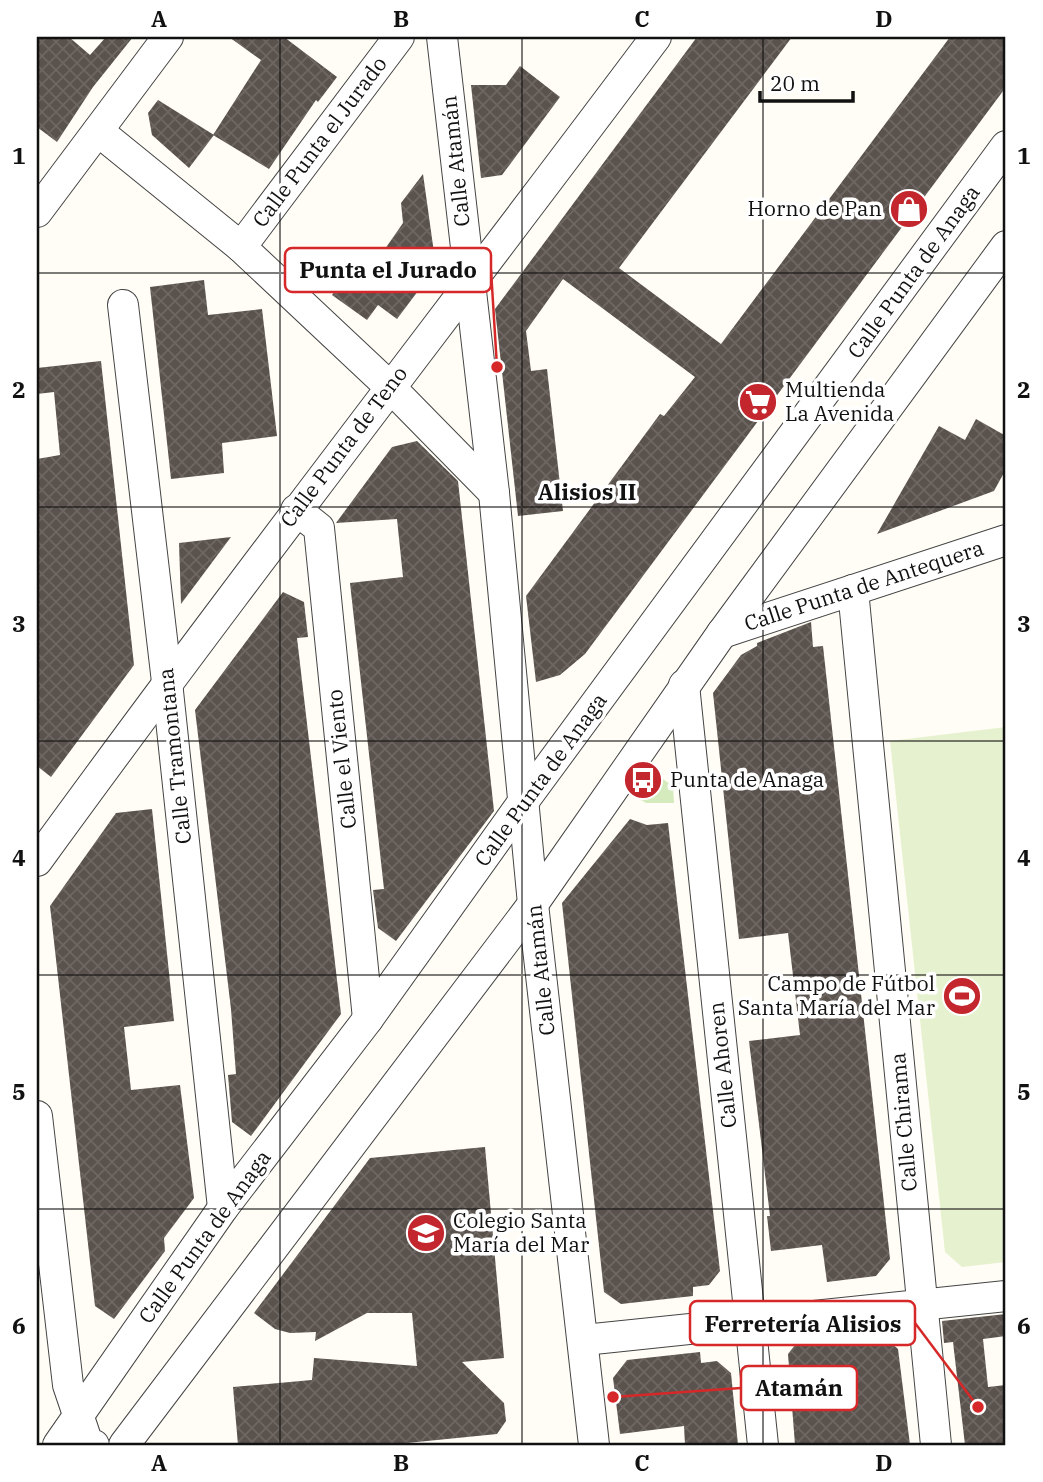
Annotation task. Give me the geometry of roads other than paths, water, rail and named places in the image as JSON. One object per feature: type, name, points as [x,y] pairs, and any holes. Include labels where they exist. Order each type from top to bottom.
[{"type":"street","points":[[37,212],[167,37]]},
{"type":"street","name":"Calle Punta el Jurado","points":[[241,247],[399,37]]},
{"type":"street","name":"Calle Atamán","points":[[442,37],[494,494],[526,799],[533,904],[594,1445]]},
{"type":"street","name":"Calle Punta de Teno","points":[[37,861],[296,510],[470,285],[656,37]]},
{"type":"street","points":[[98,131],[241,247],[390,386],[494,494]]},
{"type":"street","name":"Calle Punta de Anaga","points":[[58,1445],[223,1208],[368,1019],[526,799],[1006,146]]},
{"type":"street","points":[[124,1445],[533,904],[684,685],[1006,246]]},
{"type":"street","name":"Calle Tramontana","points":[[123,305],[167,682],[223,1208]]},
{"type":"street","name":"Calle el Viento","points":[[296,510],[319,528],[368,1019]]},
{"type":"street","name":"Calle Punta de Antequera","points":[[722,633],[853,590],[1001,536]]},
{"type":"street","name":"Calle Chirama","points":[[853,590],[936,1445]]},
{"type":"street","name":"Calle Ahoren","points":[[684,685],[763,1445]]},
{"type":"street","points":[[37,1116],[68,1385],[88,1444],[94,1445]]},
{"type":"street","points":[[584,1340],[1006,1296]]},
{"type":"place","name":"Horno de Pan","points":[[909,209]]},
{"type":"place","name":"Punta el Jurado","points":[[497,367]]},
{"type":"place","name":"Multienda La Avenida","points":[[758,402]]},
{"type":"place","name":"Punta de Anaga","points":[[643,780]]},
{"type":"place","name":"Campo de Fútbol Santa María del Mar","points":[[962,996]]},
{"type":"place","name":"Colegio Santa María del Mar","points":[[426,1233]]},
{"type":"place","name":"Atamán","points":[[613,1397]]},
{"type":"place","name":"Ferretería Alisios","points":[[978,1407]]},
{"type":"district","name":"Alisios II","points":[[587,492]]}]
